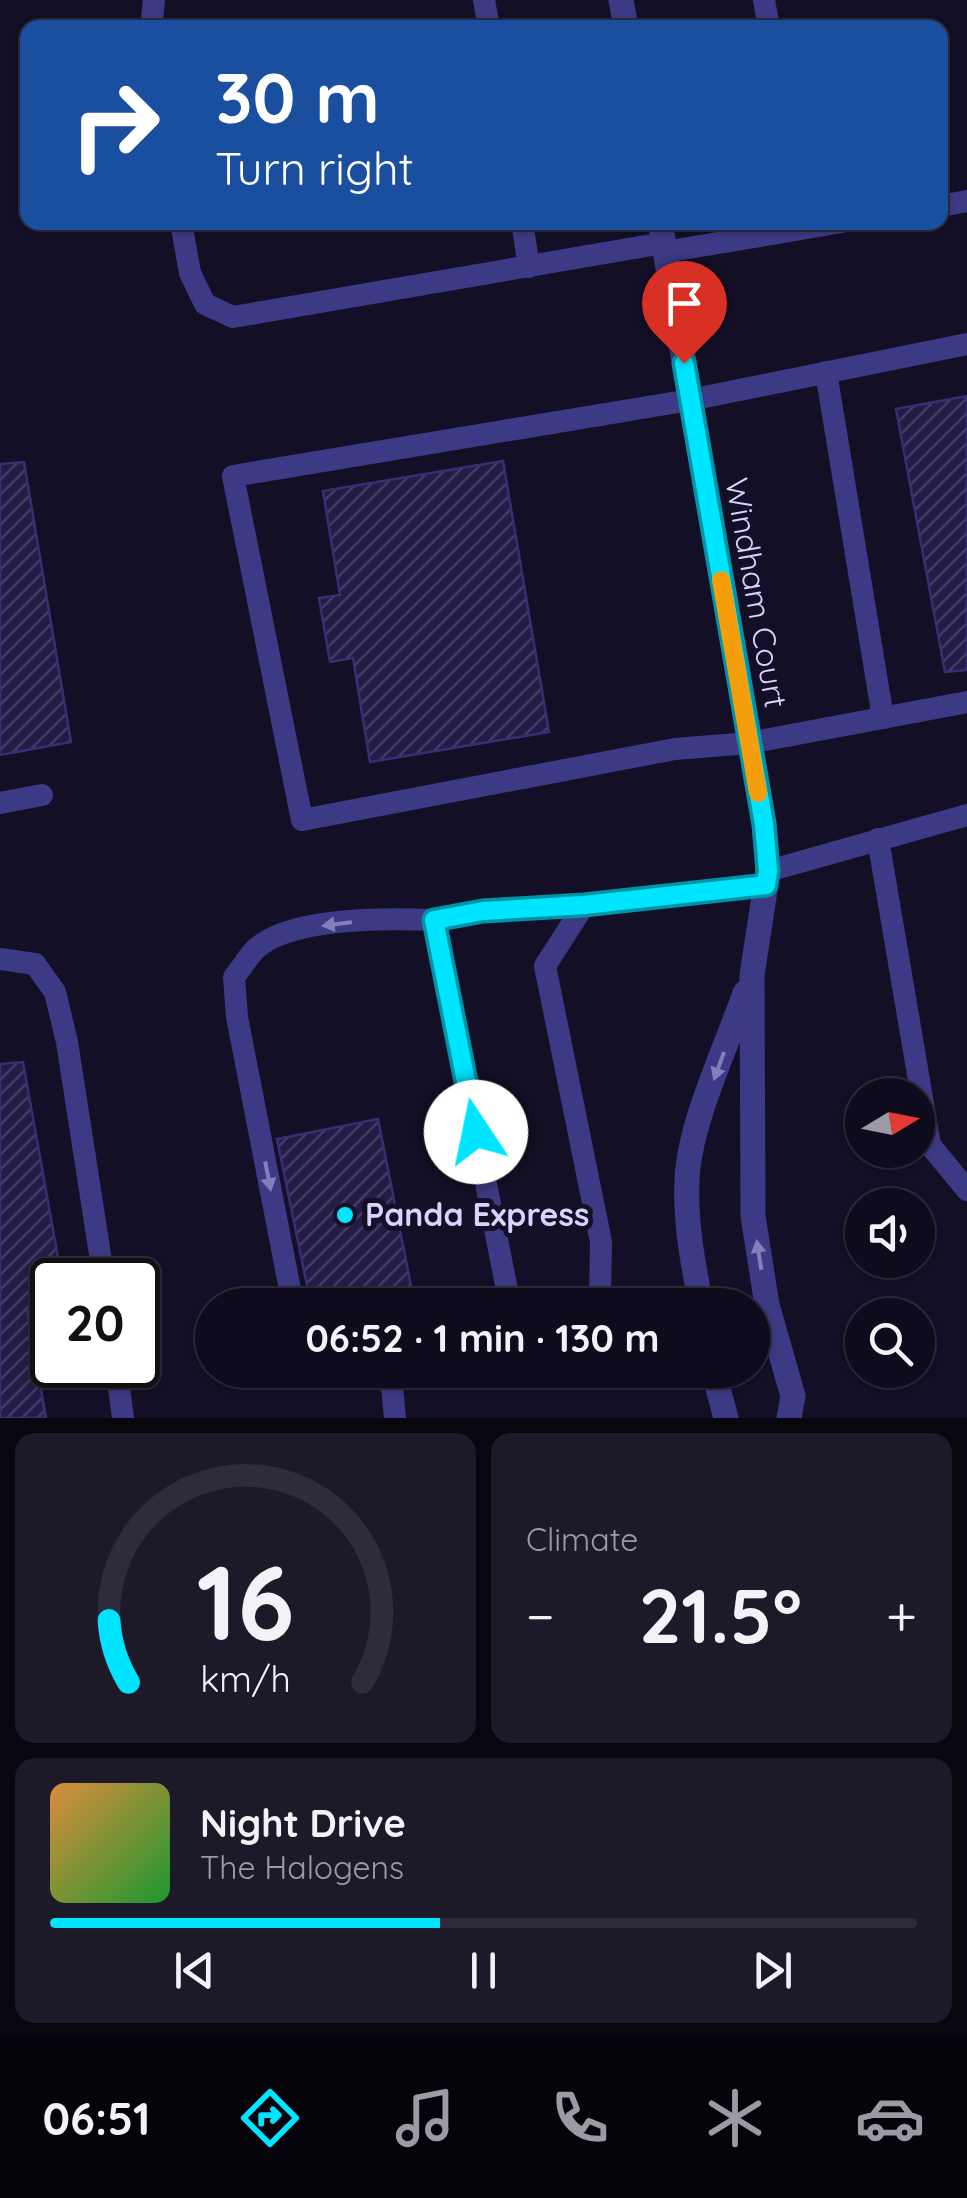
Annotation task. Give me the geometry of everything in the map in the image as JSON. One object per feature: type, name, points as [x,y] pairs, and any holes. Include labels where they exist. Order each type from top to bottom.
[{"type":"street","name":"Windham Court","points":[[662,239],[750,743],[767,878],[752,974],[753,1216],[767,1305],[793,1396],[789,1418]]},
{"type":"street","name":"Windham Court","points":[[698,1288],[690,1244],[686,1179],[694,1136],[752,974]]},
{"type":"street","points":[[718,1388],[726,1418]]},
{"type":"lane","points":[[183,230],[190,274],[205,304],[234,317],[529,267],[662,239],[760,230]]},
{"type":"lane","points":[[523,230],[529,267]]},
{"type":"lane","points":[[967,344],[690,400],[233,476],[302,820],[674,749],[750,743],[967,702]]},
{"type":"lane","points":[[826,372],[883,718]]},
{"type":"lane","points":[[0,802],[42,795]]},
{"type":"lane","points":[[289,1288],[236,1017],[234,978],[257,948],[284,931],[385,918],[434,920],[483,911],[584,905],[767,878],[878,839],[967,815]]},
{"type":"lane","points":[[878,839],[930,1145],[967,1190]]},
{"type":"lane","points":[[584,905],[545,966],[601,1242],[600,1288]]},
{"type":"lane","points":[[434,920],[507,1288]]},
{"type":"lane","points":[[0,958],[34,964],[55,992],[87,1156],[101,1258]]},
{"type":"lane","points":[[119,1388],[124,1418]]},
{"type":"lane","points":[[395,1418],[399,1388]]},
{"type":"building","points":[[967,396],[967,670],[945,672],[896,409]]},
{"type":"building","points":[[503,461],[549,732],[370,762],[353,658],[330,662],[319,598],[340,595],[323,491]]},
{"type":"building","points":[[24,462],[71,742],[0,755],[0,464]]},
{"type":"building","points":[[23,1062],[58,1258],[30,1258],[30,1388],[41,1388],[46,1418],[0,1418],[0,1064]]},
{"type":"building","name":"Panda Express","points":[[378,1119],[411,1288],[308,1288],[277,1139]]},
{"type":"slow traffic","points":[[721,580],[758,793]]},
{"type":"place","name":"Panda Express","points":[[345,1215]]},
{"type":"route","points":[[476,1132],[434,920],[483,911],[584,905],[766,885],[764,824],[684,363]]}]
